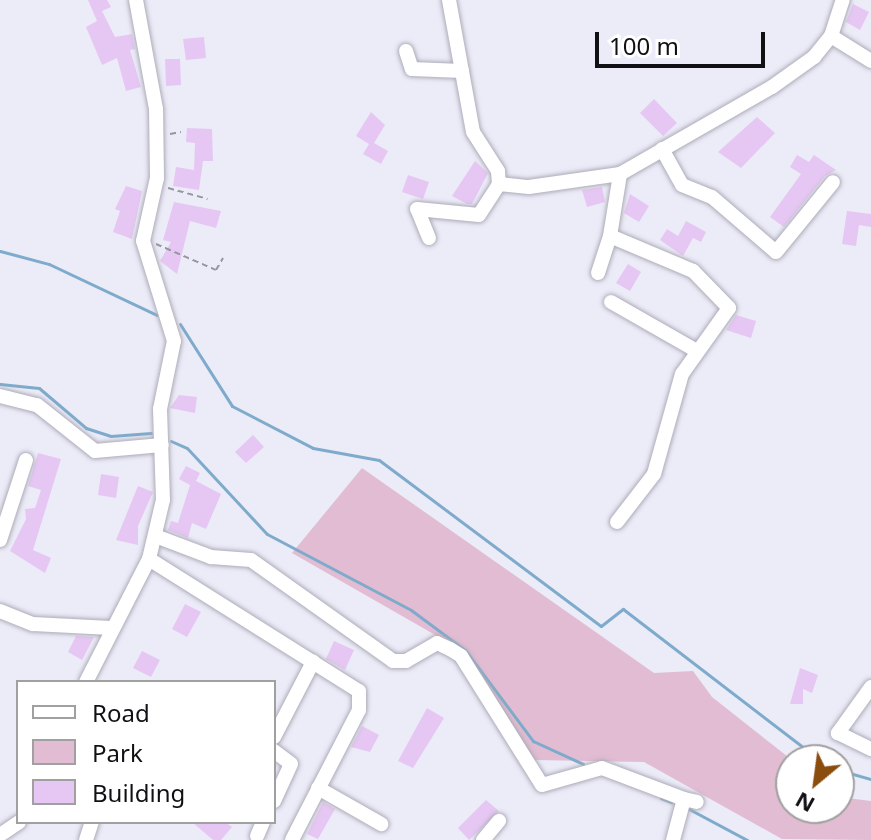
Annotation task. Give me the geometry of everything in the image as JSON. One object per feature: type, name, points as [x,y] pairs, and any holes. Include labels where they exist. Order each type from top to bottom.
[{"type":"street","points":[[87,680],[158,537],[162,445],[160,409],[174,341],[144,240],[156,183],[156,109],[136,0]]},
{"type":"street","points":[[429,238],[417,209],[479,215],[499,184],[498,171],[473,132],[449,0]]},
{"type":"street","points":[[499,184],[529,187],[620,174],[772,87],[814,57],[831,36],[843,0]]},
{"type":"street","points":[[831,36],[871,61]]},
{"type":"street","points":[[406,51],[412,69],[462,71]]},
{"type":"street","points":[[662,149],[682,185],[712,197],[776,252],[833,182]]},
{"type":"street","points":[[598,273],[610,236],[620,174]]},
{"type":"street","points":[[610,236],[693,271],[729,308],[695,350],[682,374],[654,474],[617,522]]},
{"type":"street","points":[[611,302],[695,350]]},
{"type":"street","points":[[0,396],[37,405],[95,451],[162,445]]},
{"type":"street","points":[[0,540],[26,460]]},
{"type":"street","points":[[158,537],[211,557],[251,560],[393,661],[406,661],[437,643],[450,649],[461,656],[542,785],[602,768],[690,800],[673,840]]},
{"type":"street","points":[[149,559],[356,688],[363,700],[292,840]]},
{"type":"street","points":[[0,611],[33,624],[111,628]]},
{"type":"street","points":[[276,733],[313,662]]},
{"type":"street","points":[[871,687],[838,733],[871,749]]},
{"type":"street","points":[[276,753],[291,764],[276,797]]},
{"type":"street","points":[[318,788],[381,824]]},
{"type":"street","points":[[483,840],[499,821]]},
{"type":"path","points":[[156,183],[208,199]]},
{"type":"path","points":[[144,240],[216,270],[223,258]]},
{"type":"green space","points":[[362,468],[654,673],[693,671],[712,697],[775,747],[775,824],[855,824],[855,799],[871,801],[871,840],[782,839],[644,762],[535,760],[437,636],[292,553]]},
{"type":"building","points":[[88,0],[107,0],[111,7],[102,11],[115,37],[132,34],[135,49],[130,50],[141,87],[126,91],[117,58],[102,65],[86,27],[97,21]]},
{"type":"building","points":[[853,4],[869,12],[860,30],[846,22]]},
{"type":"building","points":[[204,37],[206,58],[186,60],[183,39]]},
{"type":"building","points":[[165,59],[180,59],[181,85],[166,86]]},
{"type":"building","points":[[654,99],[677,123],[663,136],[640,113]]},
{"type":"building","points":[[371,112],[385,125],[374,143],[388,151],[381,164],[363,154],[369,144],[356,136]]},
{"type":"building","points":[[757,117],[775,133],[741,168],[718,152]]},
{"type":"building","points":[[187,128],[212,129],[213,161],[203,161],[199,190],[173,186],[176,167],[194,170],[195,143],[186,142]]},
{"type":"building","points":[[797,155],[809,162],[814,155],[836,170],[825,176],[784,227],[770,217],[801,174],[790,167]]},
{"type":"building","points":[[475,161],[488,173],[472,204],[467,204],[452,196]]},
{"type":"building","points":[[408,175],[429,182],[423,199],[402,192]]},
{"type":"building","points":[[126,186],[142,191],[132,239],[113,232],[120,211],[115,209]]},
{"type":"building","points":[[602,187],[605,202],[587,207],[582,190]]},
{"type":"building","points":[[630,194],[649,206],[639,222],[624,213]]},
{"type":"building","points":[[174,202],[221,211],[216,228],[190,221],[177,274],[160,261],[171,242],[163,240]]},
{"type":"building","points":[[847,211],[871,214],[871,227],[859,225],[856,246],[842,244]]},
{"type":"building","points":[[686,221],[706,232],[701,242],[693,238],[683,256],[660,240],[667,229],[678,236]]},
{"type":"building","points":[[628,264],[641,272],[630,291],[616,283]]},
{"type":"building","points":[[736,315],[756,321],[751,338],[726,330]]},
{"type":"building","points":[[179,395],[197,397],[195,413],[170,408]]},
{"type":"building","points":[[253,435],[264,447],[246,463],[235,452]]},
{"type":"building","points":[[38,453],[61,459],[33,550],[51,558],[45,573],[10,551],[26,519],[25,509],[35,508],[41,490],[28,486]]},
{"type":"building","points":[[186,466],[200,473],[196,481],[221,494],[206,529],[192,523],[188,538],[168,530],[171,521],[178,523],[190,485],[179,479]]},
{"type":"building","points":[[101,474],[119,477],[116,498],[98,495]]},
{"type":"building","points":[[138,486],[153,492],[138,526],[138,545],[116,540]]},
{"type":"building","points":[[185,604],[201,612],[187,637],[172,629]]},
{"type":"building","points":[[76,636],[94,637],[82,660],[68,652]]},
{"type":"building","points":[[334,641],[354,650],[345,670],[326,659]]},
{"type":"building","points":[[142,651],[160,660],[151,677],[133,668]]},
{"type":"building","points":[[800,668],[818,675],[812,693],[803,689],[803,704],[790,704]]},
{"type":"building","points":[[427,708],[444,718],[413,768],[398,761]]},
{"type":"building","points":[[362,726],[379,735],[370,752],[351,747]]},
{"type":"building","points":[[486,800],[499,811],[469,840],[458,828]]},
{"type":"building","points":[[323,802],[335,809],[318,839],[307,834]]},
{"type":"building","points":[[194,824],[228,824],[232,827],[221,840],[213,840]]},
{"type":"waterway","points":[[0,251],[49,264],[157,315]]},
{"type":"waterway","points":[[180,324],[232,406],[313,448],[379,460],[601,626],[623,609],[799,744]]},
{"type":"waterway","points":[[0,384],[39,388],[86,428],[111,436],[151,433]]},
{"type":"waterway","points":[[171,441],[187,448],[267,534],[411,610],[465,650],[533,741],[583,764]]},
{"type":"waterway","points":[[855,774],[871,779]]},
{"type":"waterway","points":[[661,798],[671,802]]},
{"type":"waterway","points":[[689,809],[747,840]]}]
